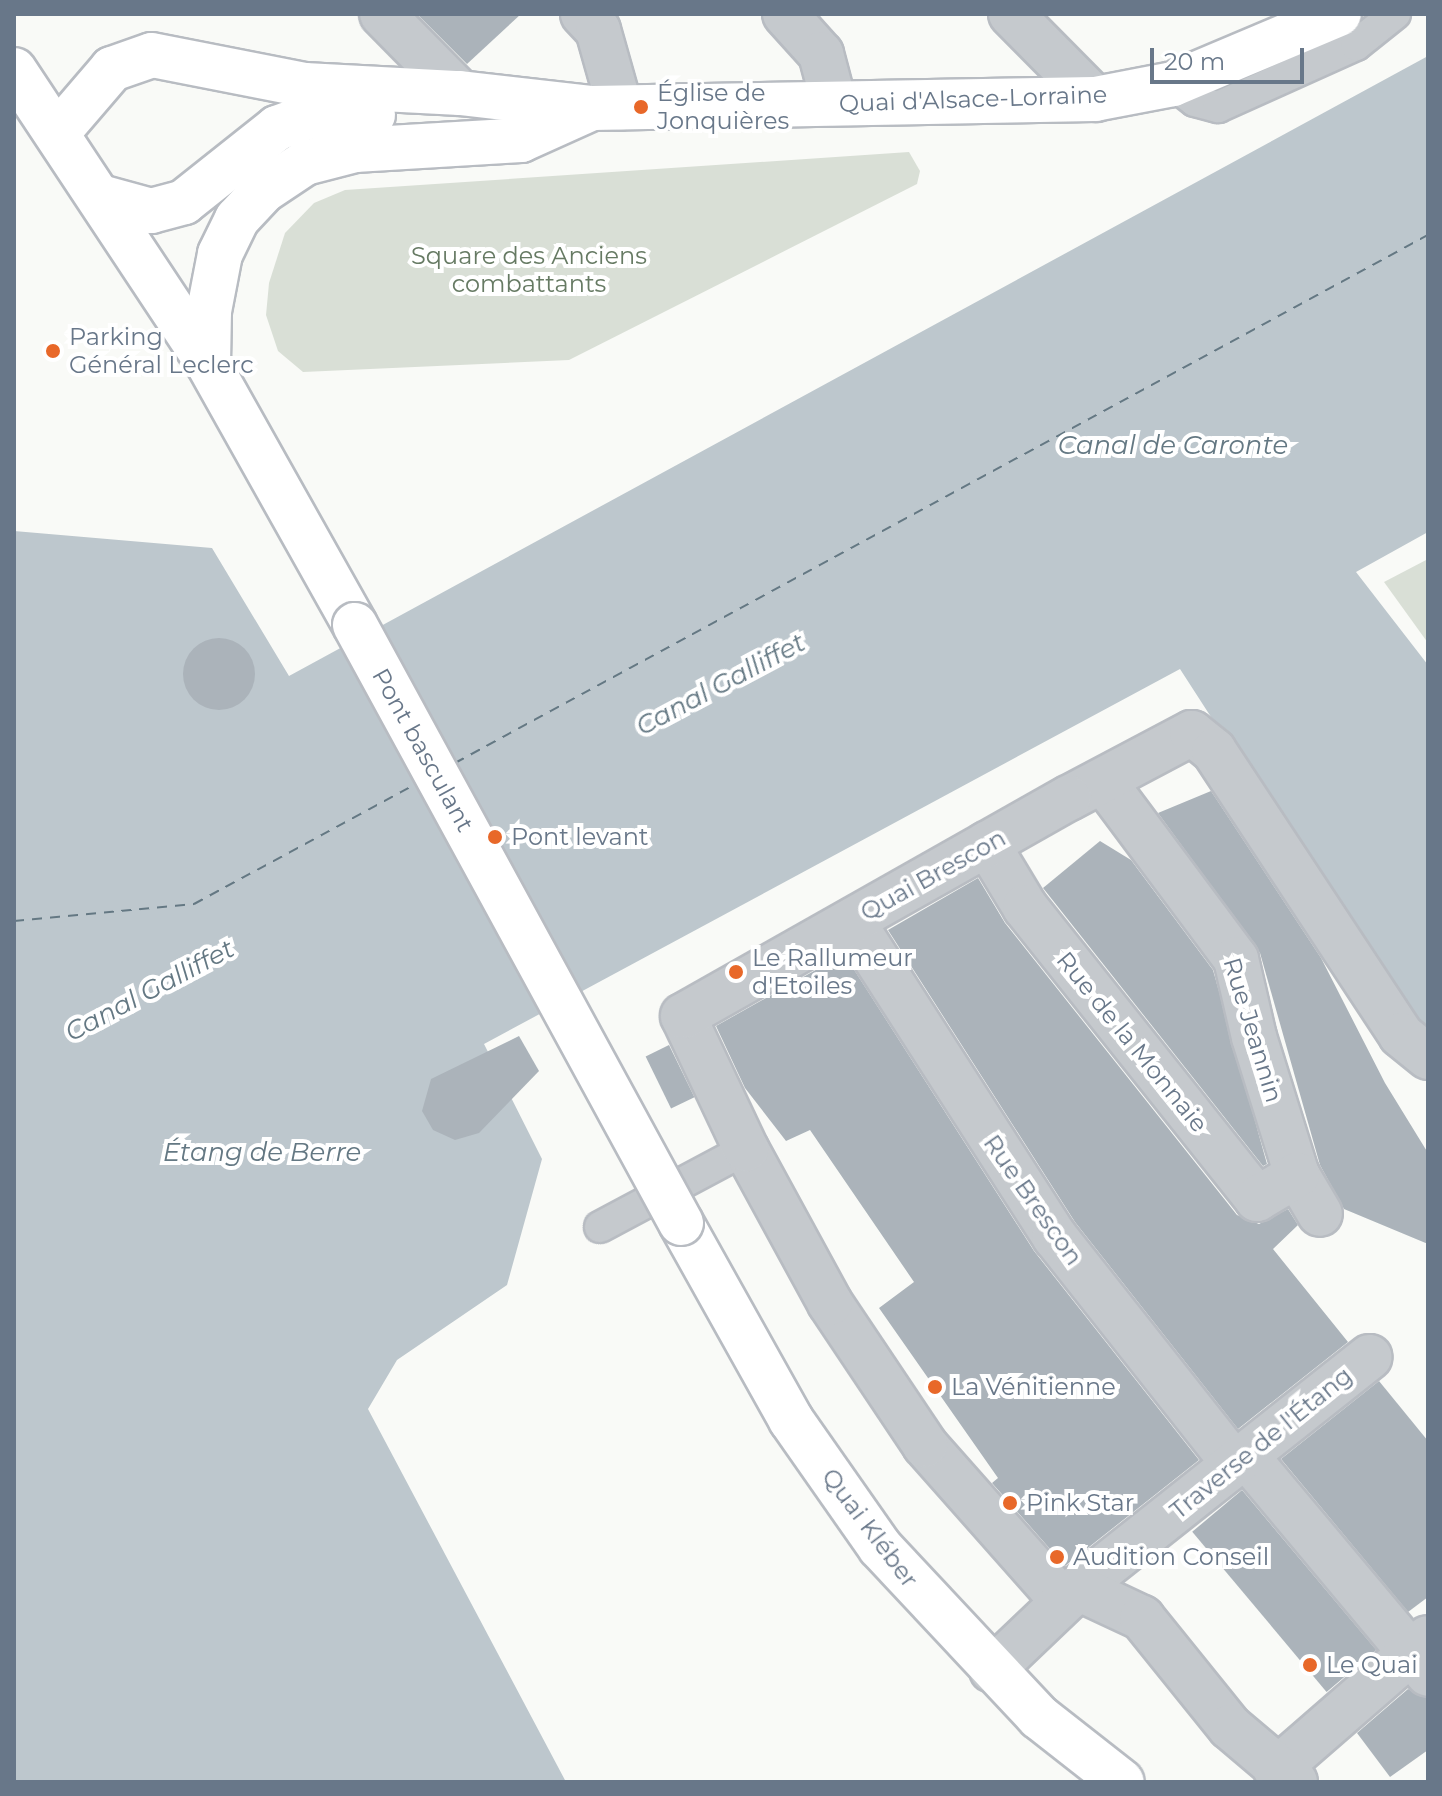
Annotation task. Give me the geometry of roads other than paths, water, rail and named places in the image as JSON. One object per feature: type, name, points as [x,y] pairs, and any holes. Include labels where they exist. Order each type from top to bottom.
[{"type":"main road","name":"Quai d'Alsace-Lorraine","points":[[58,132],[112,69],[152,55],[305,85],[460,93],[606,108],[1095,99],[1173,84],[1339,14]]},
{"type":"main road","name":"Pont basculant","points":[[14,70],[58,132],[214,374],[681,1223]]},
{"type":"main road","name":"Quai d'Alsace-Lorraine","points":[[214,374],[209,311],[220,254],[237,219],[263,191],[305,163],[355,150],[521,140],[606,108]]},
{"type":"main road","points":[[100,197],[151,211],[184,202],[248,147],[277,128],[308,117],[606,108]]},
{"type":"main road","name":"Quai Kléber","points":[[681,1223],[791,1420],[880,1547],[992,1670],[1058,1733],[1122,1782]]},
{"type":"street","points":[[382,14],[460,93]]},
{"type":"street","points":[[583,14],[598,30],[606,108]]},
{"type":"street","points":[[785,14],[821,54],[834,103]]},
{"type":"street","points":[[1011,14],[1095,99]]},
{"type":"street","name":"Quai Brescon","points":[[1070,1594],[925,1445],[830,1303],[746,1149],[683,1016],[987,844],[1192,733],[1214,751],[1401,1035],[1428,1057]]},
{"type":"street","name":"Rue Jeannin","points":[[1086,790],[1236,959],[1254,1037],[1297,1175],[1320,1214]]},
{"type":"street","name":"Rue de la Monnaie","points":[[987,844],[1025,907],[1257,1199],[1297,1175]]},
{"type":"street","name":"Rue Brescon","points":[[852,921],[1055,1237],[1240,1460],[1422,1655]]},
{"type":"street","name":"Traverse de l'Étang","points":[[1070,1594],[1369,1357]]},
{"type":"street","points":[[992,1670],[1070,1594],[1142,1618],[1230,1727],[1285,1776],[1422,1655]]},
{"type":"lane","points":[[1173,84],[1195,101],[1218,107],[1356,45],[1395,14]]},
{"type":"lane","points":[[600,1227],[746,1149]]},
{"type":"water","points":[[1428,56],[1428,532],[1356,572],[1428,665],[1428,1037],[1410,1025],[1180,669],[484,1044],[542,1159],[507,1285],[397,1360],[368,1409],[566,1782],[14,1782],[14,531],[212,548],[289,676]]},
{"type":"place","name":"Église de Jonquières","points":[[641,107]]},
{"type":"place","name":"Parking Général Leclerc","points":[[53,351]]},
{"type":"place","name":"Pont levant","points":[[495,837]]},
{"type":"place","name":"Le Rallumeur d'Etoiles","points":[[736,972]]},
{"type":"place","name":"La Vénitienne","points":[[935,1387]]},
{"type":"place","name":"Pink Star","points":[[1010,1503]]},
{"type":"place","name":"Audition Conseil","points":[[1057,1557]]},
{"type":"place","name":"Le Quai","points":[[1310,1665]]},
{"type":"park label","name":"Square des Anciens combattants","points":[[529,270]]},
{"type":"water label","name":"Canal de Caronte","points":[[1173,446]]},
{"type":"water label","name":"Canal Galliffet","points":[[721,685]]},
{"type":"water label","name":"Canal Galliffet","points":[[150,991]]},
{"type":"water label","name":"Étang de Berre","points":[[262,1153]]}]
